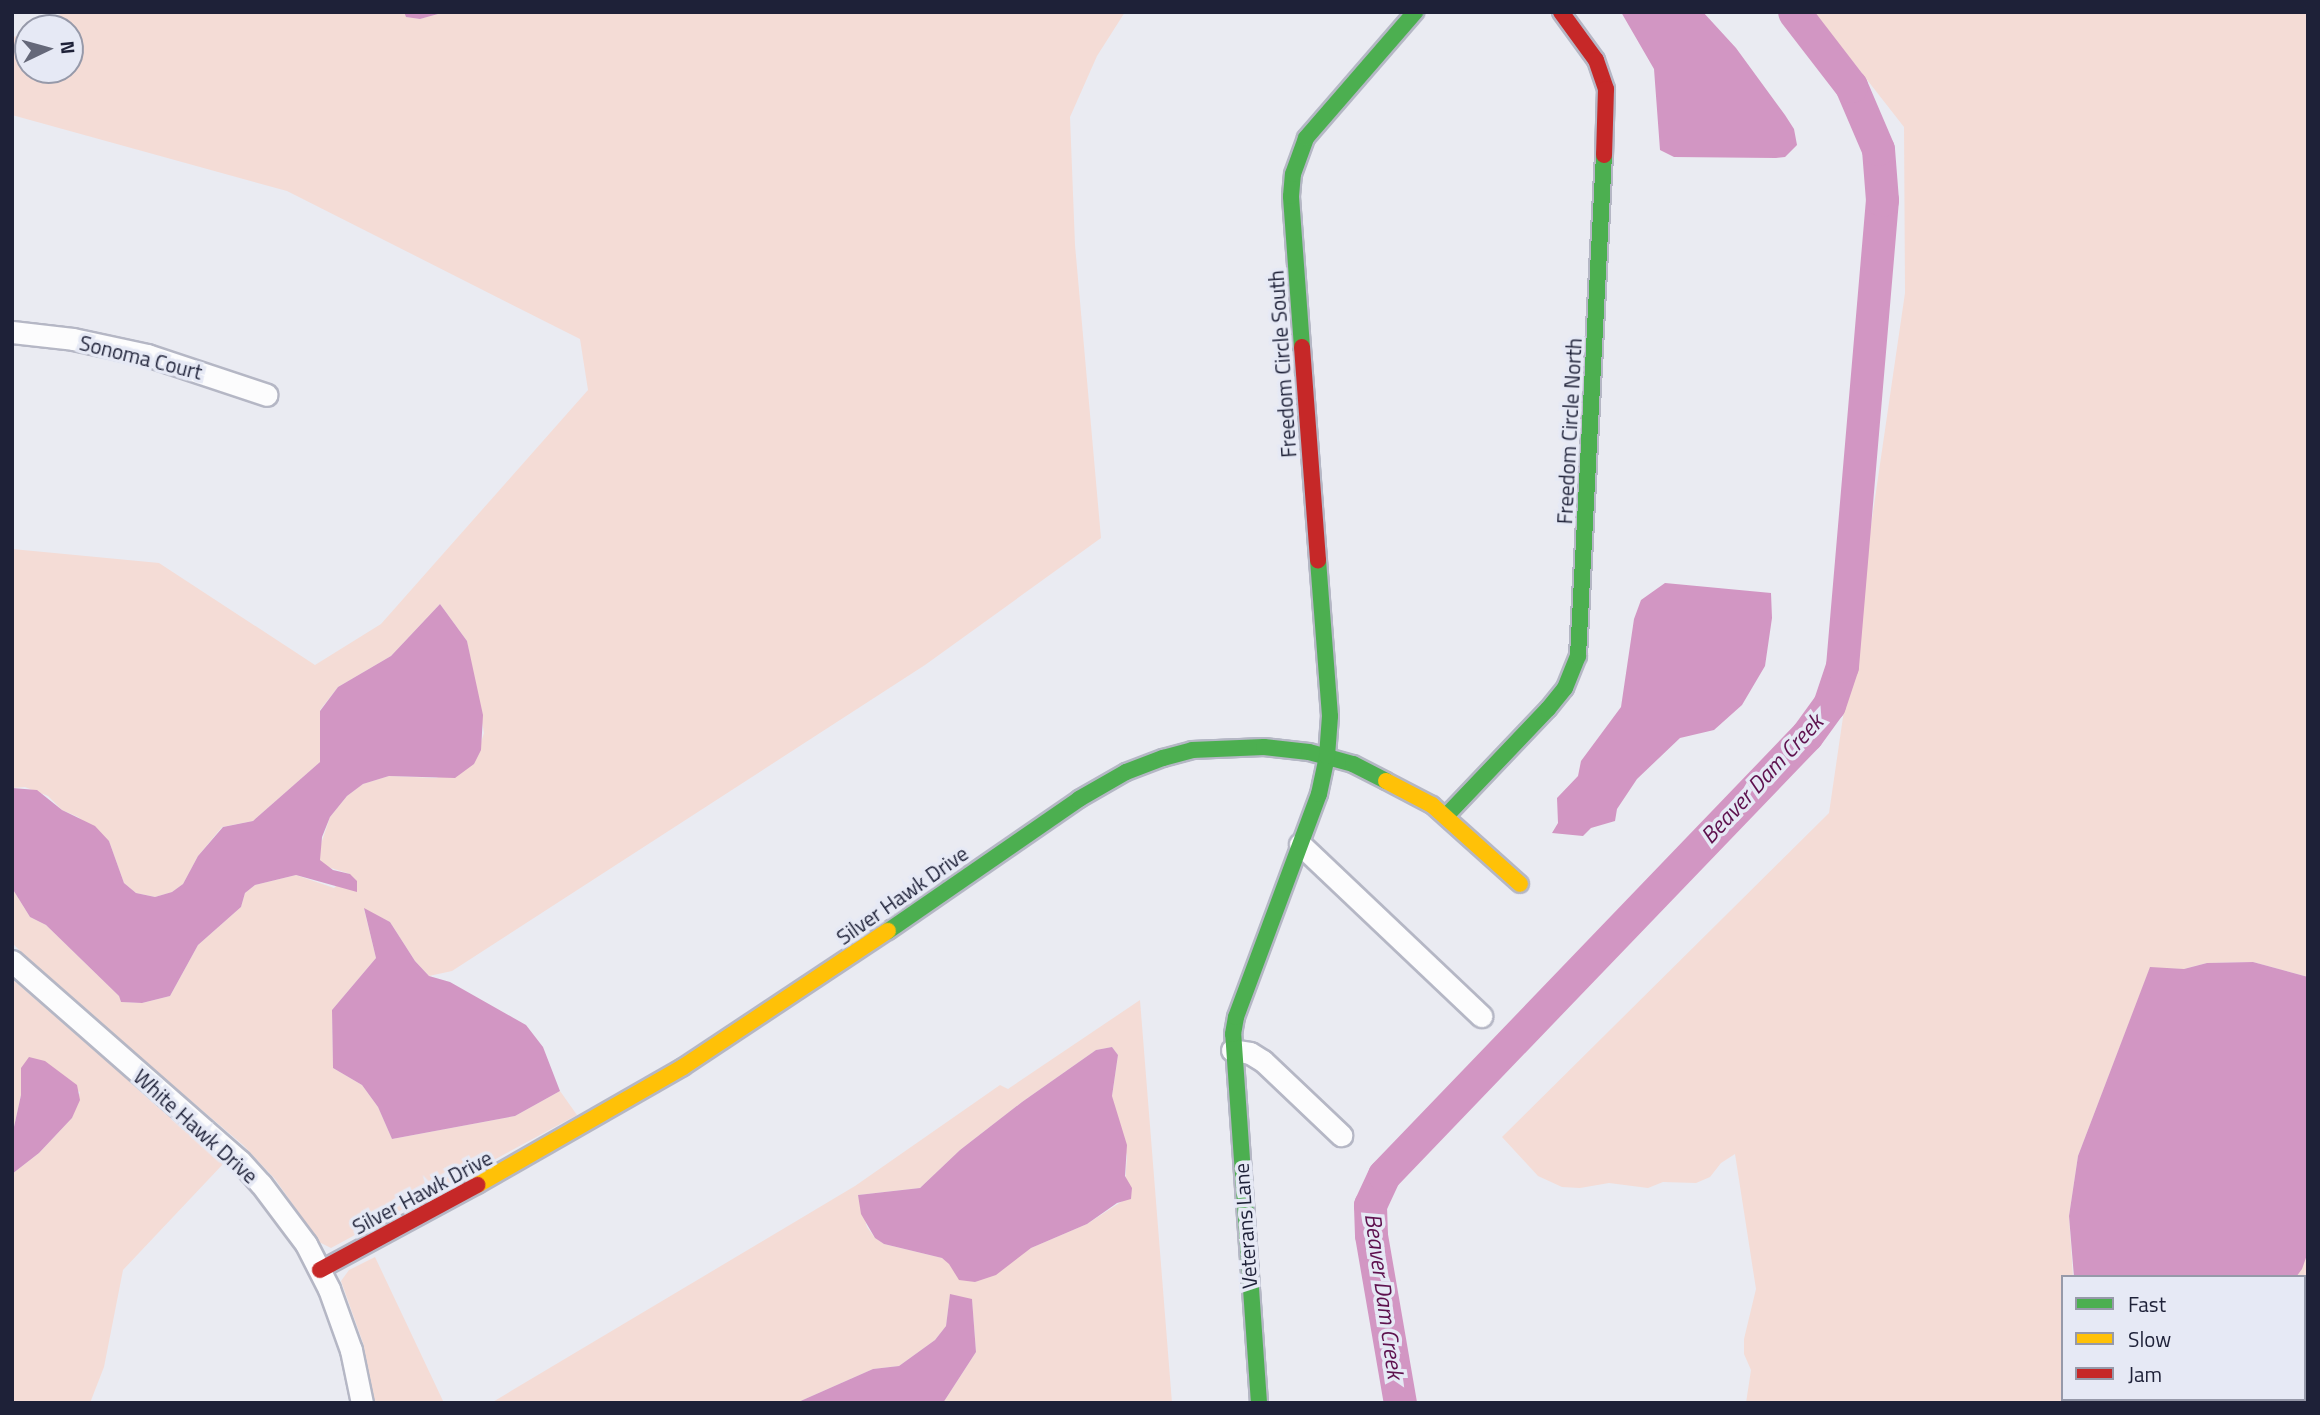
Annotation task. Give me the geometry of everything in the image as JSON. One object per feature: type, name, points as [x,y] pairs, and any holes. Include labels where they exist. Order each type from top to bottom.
[{"type":"street","name":"Freedom Circle South","points":[[1327,756],[1330,716],[1292,209],[1293,174],[1306,138],[1415,12]]},
{"type":"street","name":"Freedom Circle North","points":[[1446,816],[1548,709],[1565,688],[1578,656],[1607,104],[1606,89],[1596,60],[1561,12]]},
{"type":"street","name":"Sonoma Court","points":[[12,332],[73,340],[147,355],[219,376],[267,395]]},
{"type":"street","name":"Silver Hawk Drive","points":[[320,1270],[538,1153],[683,1067],[1109,781],[1163,758],[1192,751],[1264,747],[1327,756],[1377,774],[1446,816],[1520,884]]},
{"type":"street","name":"Veterans Lane","points":[[1259,1403],[1232,1050],[1236,1017],[1319,794],[1327,756]]},
{"type":"street","points":[[1300,844],[1481,1016]]},
{"type":"street","name":"White Hawk Drive","points":[[12,961],[240,1161],[278,1205],[320,1270],[351,1350],[362,1403]]},
{"type":"street","points":[[1232,1050],[1250,1053],[1263,1061],[1341,1135]]},
{"type":"shaded area","points":[[404,12],[406,17],[420,19],[438,14],[482,12],[1125,12],[1097,56],[1070,117],[1075,245],[1101,538],[925,665],[452,971],[429,976],[415,961],[390,922],[364,909],[376,958],[332,1010],[333,1068],[362,1085],[378,1107],[392,1139],[515,1116],[560,1091],[577,1115],[331,1248],[319,1242],[275,1179],[243,1145],[63,992],[12,943],[12,888],[30,917],[46,925],[119,996],[121,1002],[142,1003],[170,996],[198,945],[241,907],[245,893],[255,885],[296,875],[334,888],[350,874],[325,866],[320,860],[319,850],[330,817],[347,796],[363,784],[389,776],[436,778],[474,764],[484,733],[467,641],[440,604],[391,656],[338,687],[320,710],[320,762],[253,821],[222,827],[198,856],[183,884],[172,892],[155,897],[136,893],[124,883],[109,841],[78,817],[62,810],[48,796],[25,787],[12,788],[12,549],[159,563],[315,665],[381,624],[588,390],[580,339],[287,191],[12,115],[14,37],[14,84],[84,84],[84,14],[61,14]]},
{"type":"shaded area","points":[[404,12],[482,12],[438,14],[420,19],[406,17]]},
{"type":"shaded area","points":[[1621,12],[1703,12],[1736,48],[1785,115],[1794,129],[1797,145],[1785,157],[1776,158],[1674,157],[1660,150],[1654,69]]},
{"type":"shaded area","points":[[1814,12],[2308,12],[2308,977],[2253,962],[2207,963],[2184,969],[2150,968],[2078,1156],[2069,1216],[2073,1275],[2061,1275],[2061,1401],[2084,1403],[1746,1403],[1751,1370],[1744,1354],[1744,1339],[1756,1289],[1735,1154],[1721,1163],[1710,1177],[1696,1183],[1663,1182],[1648,1188],[1609,1183],[1580,1188],[1562,1187],[1538,1176],[1502,1137],[1829,813],[1905,293],[1904,127]]},
{"type":"shaded area","points":[[1665,583],[1771,593],[1772,618],[1765,666],[1742,705],[1714,730],[1680,738],[1637,779],[1617,809],[1615,821],[1591,828],[1583,836],[1552,833],[1558,823],[1557,798],[1578,776],[1581,761],[1621,707],[1634,619],[1641,600]]},
{"type":"shaded area","points":[[440,604],[467,641],[483,715],[481,750],[474,764],[455,778],[389,776],[363,784],[347,796],[330,817],[322,837],[320,860],[333,870],[350,874],[357,881],[357,892],[296,875],[255,885],[245,893],[241,907],[198,945],[170,996],[142,1003],[121,1002],[119,996],[46,925],[30,917],[12,888],[12,788],[37,790],[62,810],[95,826],[109,841],[124,883],[136,893],[155,897],[172,892],[183,884],[198,856],[223,827],[253,821],[320,762],[320,711],[338,687],[391,656]]},
{"type":"shaded area","points":[[364,908],[390,922],[415,961],[429,976],[450,982],[526,1025],[543,1047],[560,1091],[515,1116],[392,1139],[378,1107],[362,1085],[333,1068],[332,1010],[376,958]]},
{"type":"shaded area","points":[[2253,962],[2308,977],[2308,1252],[2302,1269],[2298,1275],[2074,1275],[2069,1216],[2078,1156],[2150,967],[2184,969],[2207,963]]},
{"type":"shaded area","points":[[12,979],[224,1163],[123,1270],[104,1367],[90,1403],[12,1403],[12,1174],[39,1153],[72,1118],[80,1092],[21,1068],[21,1095],[12,1136]]},
{"type":"shaded area","points":[[1140,1000],[1172,1403],[943,1403],[976,1352],[972,1300],[950,1295],[946,1326],[935,1340],[899,1366],[873,1369],[796,1403],[491,1403],[855,1186],[1000,1085],[1008,1089]],"holes":[[[1112,1047],[1118,1055],[1112,1096],[1127,1156],[1124,1200],[1087,1224],[1031,1248],[975,1282],[942,1258],[884,1244],[875,1238],[867,1227],[858,1195],[920,1188],[960,1150],[1096,1050]]]},
{"type":"shaded area","points":[[1112,1047],[1118,1055],[1112,1096],[1127,1145],[1125,1176],[1132,1188],[1131,1199],[1117,1203],[1087,1224],[1031,1248],[996,1275],[975,1282],[959,1280],[942,1258],[884,1244],[875,1238],[861,1214],[858,1195],[920,1188],[960,1150],[1022,1102],[1096,1050]]},
{"type":"shaded area","points":[[29,1057],[45,1061],[77,1085],[80,1100],[72,1118],[39,1153],[12,1174],[12,1136],[21,1095],[21,1068]]},
{"type":"shaded area","points":[[2308,1252],[2308,1403],[2158,1403],[2306,1401],[2306,1275],[2297,1275]]},
{"type":"shaded area","points":[[375,1257],[444,1403],[375,1403],[363,1343],[341,1281],[349,1270]]},
{"type":"shaded area","points":[[950,1294],[972,1299],[976,1352],[943,1403],[796,1403],[873,1369],[899,1366],[935,1340],[946,1326]]},
{"type":"shaded area","points":[[2084,1401],[2159,1401],[2158,1403]]},
{"type":"waterway","name":"Beaver Dam Creek","points":[[1400,1403],[1371,1235],[1370,1205],[1384,1175],[1807,735],[1829,705],[1842,666],[1882,200],[1878,149],[1851,86],[1794,12]]},
{"type":"traffic: fast","points":[[1302,347],[1291,196],[1293,174],[1306,138],[1415,12]]},
{"type":"traffic: fast","points":[[1446,816],[1548,709],[1565,688],[1578,656],[1604,155]]},
{"type":"traffic: fast","points":[[1259,1403],[1233,1034],[1236,1017],[1319,794],[1327,756],[1330,716],[1318,560]]},
{"type":"traffic: fast","points":[[888,931],[1079,799],[1126,772],[1163,758],[1192,750],[1264,747],[1309,752],[1353,764],[1386,781]]},
{"type":"traffic: slow","points":[[1386,781],[1432,805],[1520,884]]},
{"type":"traffic: slow","points":[[477,1185],[683,1067],[888,931]]},
{"type":"traffic: jam","points":[[1561,12],[1596,60],[1606,89],[1604,155]]},
{"type":"traffic: jam","points":[[1302,347],[1318,560]]},
{"type":"traffic: jam","points":[[320,1270],[477,1185]]}]
